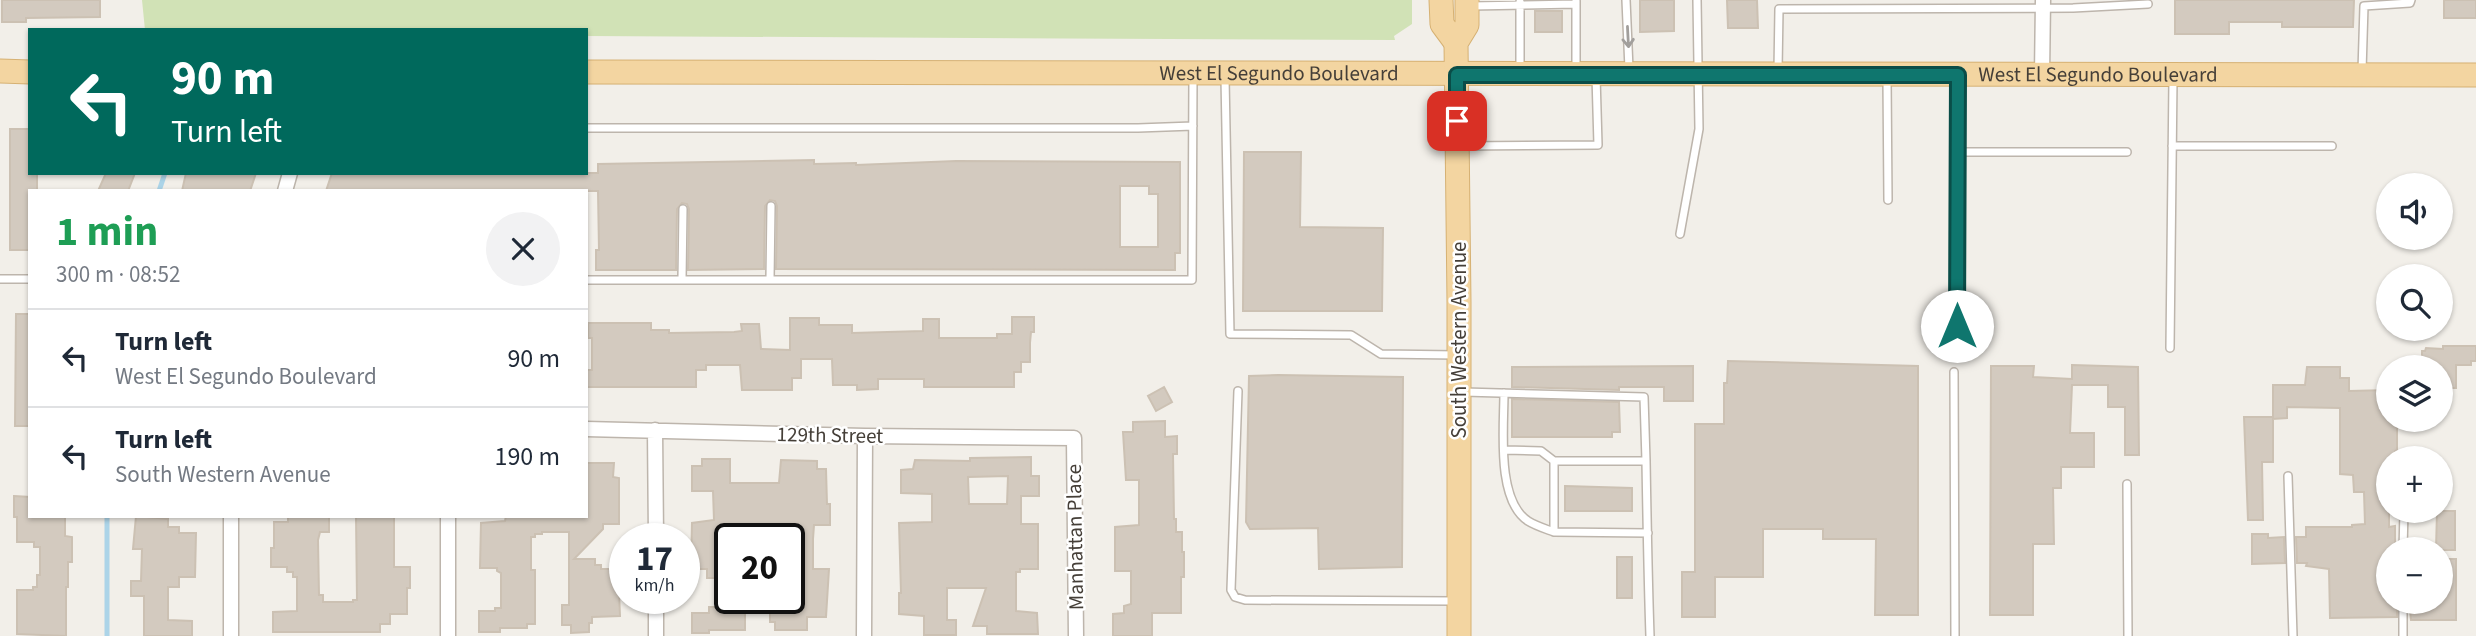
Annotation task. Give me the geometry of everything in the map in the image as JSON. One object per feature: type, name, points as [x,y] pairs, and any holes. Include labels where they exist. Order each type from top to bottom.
[{"type":"main road","name":"South Western Avenue","points":[[1441,0],[1442,24],[1456,43]]},
{"type":"main road","name":"South Western Avenue","points":[[1459,636],[1456,43],[1467,25],[1467,3]]},
{"type":"main road","points":[[0,71],[28,72]]},
{"type":"main road","name":"West El Segundo Boulevard","points":[[588,72],[2476,75]]},
{"type":"street","points":[[2042,75],[2043,3]]},
{"type":"street","name":"129th Street","points":[[588,429],[1074,438]]},
{"type":"street","points":[[655,429],[656,523]]},
{"type":"street","points":[[864,636],[865,436]]},
{"type":"street","name":"Manhattan Place","points":[[1074,438],[1076,636]]},
{"type":"street","points":[[231,518],[231,636]]},
{"type":"street","points":[[448,518],[448,636]]},
{"type":"street","points":[[656,614],[656,636]]},
{"type":"lane","points":[[1626,0],[1630,75]]},
{"type":"lane","points":[[1680,234],[1699,129],[1697,0]]},
{"type":"lane","points":[[2362,75],[2364,6],[2410,3],[2411,0]]},
{"type":"lane","points":[[1520,2],[1520,75]]},
{"type":"lane","points":[[1456,146],[1598,145],[1576,2],[1467,3]]},
{"type":"lane","points":[[1778,75],[1779,9],[2043,3],[2073,8],[2148,4]]},
{"type":"lane","points":[[588,279],[1192,280],[1194,73]]},
{"type":"lane","points":[[1225,74],[1230,334],[1351,335],[1381,354],[1459,355]]},
{"type":"lane","points":[[1887,75],[1888,200]]},
{"type":"lane","points":[[1957,353],[1958,75]]},
{"type":"lane","points":[[2170,348],[2173,75]]},
{"type":"lane","points":[[588,128],[1193,126]]},
{"type":"lane","points":[[2172,146],[2332,146]]},
{"type":"lane","points":[[1958,152],[2127,152]]},
{"type":"lane","points":[[770,279],[771,206]]},
{"type":"lane","points":[[682,279],[683,209]]},
{"type":"lane","points":[[0,279],[28,279]]},
{"type":"lane","points":[[1954,372],[1955,636]]},
{"type":"lane","points":[[1238,391],[1231,590],[1235,597],[1245,600],[1459,601]]},
{"type":"lane","points":[[1459,392],[1644,397],[1650,636]]},
{"type":"lane","points":[[1504,393],[1504,450],[1511,501],[1526,520],[1554,533],[1648,533]]},
{"type":"lane","points":[[1504,450],[1541,451],[1554,461],[1646,461]]},
{"type":"lane","points":[[1554,461],[1554,533]]},
{"type":"lane","points":[[2288,476],[2292,636]]},
{"type":"lane","points":[[2127,484],[2128,636]]},
{"type":"lane","points":[[2403,614],[2403,636]]},
{"type":"green space","points":[[142,0],[1412,0],[1412,24],[1394,36],[1395,40],[588,36],[588,28],[145,28]]},
{"type":"building","points":[[2,0],[100,0],[100,17],[26,18],[26,22],[2,22]]},
{"type":"building","points":[[1640,0],[1674,0],[1674,31],[1640,32]]},
{"type":"building","points":[[1727,0],[1757,0],[1758,28],[1728,28]]},
{"type":"building","points":[[2175,0],[2354,0],[2353,27],[2282,27],[2282,22],[2229,22],[2229,34],[2175,34]]},
{"type":"building","points":[[2444,0],[2476,0],[2476,18],[2444,18]]},
{"type":"building","points":[[1535,11],[1562,11],[1562,32],[1535,32]]},
{"type":"building","points":[[10,129],[28,129],[28,175],[37,175],[37,189],[28,189],[28,250],[10,250]]},
{"type":"building","points":[[1244,152],[1301,152],[1300,227],[1383,228],[1382,311],[1243,311]]},
{"type":"building","points":[[814,160],[814,164],[856,165],[956,161],[1180,162],[1180,253],[1175,253],[1175,270],[776,269],[777,206],[775,201],[770,200],[765,206],[764,269],[688,270],[689,209],[687,204],[682,203],[677,209],[676,270],[596,270],[596,250],[599,250],[598,191],[327,189],[331,175],[598,173],[598,164]],"holes":[[[1120,186],[1149,186],[1149,194],[1158,194],[1158,247],[1120,247]]]},
{"type":"building","points":[[105,175],[134,175],[129,189],[99,189]]},
{"type":"building","points":[[186,175],[255,175],[251,189],[182,189]]},
{"type":"building","points":[[16,314],[28,314],[28,426],[15,426]]},
{"type":"building","points":[[1012,317],[1034,317],[1030,362],[1021,362],[1021,372],[1014,372],[1014,387],[924,387],[924,379],[878,379],[878,389],[857,390],[857,385],[833,385],[832,359],[801,359],[801,378],[792,378],[792,390],[742,390],[740,365],[706,365],[706,370],[696,370],[696,387],[588,387],[588,370],[592,370],[592,338],[588,338],[588,323],[651,323],[651,330],[669,330],[669,333],[734,332],[742,331],[741,324],[759,324],[761,349],[790,350],[790,318],[819,318],[819,325],[852,325],[852,333],[923,331],[923,319],[939,319],[939,338],[997,338],[997,334],[1012,334]]},
{"type":"building","points":[[2443,346],[2476,346],[2476,361],[2471,361],[2471,365],[2456,365],[2456,388],[2453,388],[2453,355],[2422,355],[2426,348],[2443,349]]},
{"type":"building","points":[[1728,361],[1918,366],[1918,615],[1875,615],[1876,539],[1823,539],[1823,529],[1763,529],[1763,577],[1715,577],[1715,617],[1682,617],[1682,572],[1695,572],[1695,424],[1724,424],[1724,383],[1727,383]]},
{"type":"building","points":[[2072,365],[2138,367],[2139,455],[2125,455],[2125,407],[2108,407],[2108,385],[2072,385],[2070,433],[2094,433],[2094,467],[2061,467],[2061,488],[2053,488],[2054,544],[2033,544],[2033,615],[1990,615],[1991,366],[2034,366],[2033,377],[2072,379]]},
{"type":"building","points":[[1693,366],[1693,401],[1664,401],[1664,387],[1619,387],[1619,390],[1512,387],[1512,367]]},
{"type":"building","points":[[2307,367],[2340,367],[2340,378],[2349,378],[2349,391],[2376,390],[2376,432],[2397,432],[2397,446],[2376,446],[2376,523],[2395,526],[2395,537],[2376,537],[2376,614],[2397,614],[2397,617],[2330,618],[2329,569],[2297,563],[2296,537],[2306,537],[2306,527],[2352,527],[2365,524],[2364,492],[2354,492],[2353,475],[2340,474],[2340,408],[2287,407],[2287,418],[2273,419],[2273,385],[2305,385]]},
{"type":"building","points":[[1249,376],[1403,377],[1402,567],[1319,569],[1318,528],[1250,529],[1246,522]]},
{"type":"building","points":[[1164,387],[1172,402],[1156,411],[1148,396]]},
{"type":"building","points":[[1512,399],[1619,402],[1620,432],[1612,432],[1612,437],[1512,437]]},
{"type":"building","points":[[2244,417],[2273,417],[2273,462],[2262,462],[2263,520],[2248,520]]},
{"type":"building","points":[[1165,421],[1165,437],[1177,436],[1177,454],[1173,454],[1174,519],[1176,532],[1182,532],[1184,552],[1181,613],[1152,613],[1152,636],[1113,636],[1113,614],[1124,613],[1124,606],[1131,604],[1131,571],[1115,571],[1115,527],[1139,525],[1139,480],[1126,480],[1123,432],[1133,432],[1133,422]]},
{"type":"building","points":[[1031,457],[1031,476],[1039,476],[1039,496],[1021,496],[1021,524],[1038,524],[1038,569],[1020,569],[1020,572],[1016,572],[1016,611],[1037,613],[1038,634],[987,634],[987,626],[973,626],[986,588],[947,588],[947,620],[956,620],[956,635],[924,635],[924,616],[899,614],[899,523],[932,522],[932,494],[901,493],[901,470],[913,469],[915,460],[970,461],[970,458]],"holes":[[[1008,476],[1007,504],[969,504],[968,477]]]},
{"type":"building","points":[[702,459],[730,459],[730,483],[779,483],[781,460],[817,461],[817,469],[826,469],[830,525],[814,525],[813,569],[829,569],[826,617],[807,617],[807,630],[775,630],[775,622],[770,622],[770,614],[805,614],[805,523],[714,523],[714,578],[707,578],[707,569],[700,569],[700,523],[692,523],[714,520],[713,491],[692,491],[692,466],[702,466]]},
{"type":"building","points":[[588,463],[614,463],[613,477],[619,478],[619,523],[603,524],[603,529],[574,559],[595,559],[595,565],[601,565],[601,569],[609,569],[609,614],[620,616],[592,617],[589,632],[571,633],[571,625],[562,625],[562,605],[569,605],[569,532],[542,532],[531,537],[531,570],[535,570],[535,624],[527,624],[527,628],[500,628],[500,632],[479,632],[479,611],[495,611],[495,608],[501,608],[501,573],[497,568],[480,568],[481,523],[505,521],[506,518],[588,518]]},
{"type":"building","points":[[1565,486],[1632,488],[1632,511],[1565,511]]},
{"type":"building","points":[[14,496],[28,497],[28,518],[65,518],[65,536],[72,537],[72,562],[68,562],[66,587],[66,636],[17,634],[17,590],[33,590],[33,587],[37,587],[40,547],[34,547],[34,542],[17,542],[17,517],[14,517]]},
{"type":"building","points":[[2455,511],[2455,550],[2453,537],[2436,537],[2437,523],[2453,523]]},
{"type":"building","points":[[136,518],[168,519],[168,527],[179,527],[179,533],[196,533],[195,577],[179,577],[179,587],[168,587],[168,620],[192,621],[192,636],[144,636],[144,596],[131,596],[131,581],[141,581],[142,549],[133,549]]},
{"type":"building","points":[[288,518],[329,518],[329,532],[320,532],[318,540],[319,595],[323,595],[323,602],[353,602],[357,600],[356,518],[394,518],[394,567],[410,567],[407,614],[390,614],[390,624],[380,624],[380,632],[273,632],[273,612],[297,611],[297,577],[293,577],[293,572],[287,572],[287,567],[271,567],[274,522],[288,522]]},
{"type":"building","points":[[2252,534],[2268,534],[2268,538],[2284,537],[2285,563],[2252,564]]},
{"type":"building","points":[[1617,557],[1632,557],[1632,598],[1617,598]]},
{"type":"building","points":[[2453,559],[2456,559],[2456,620],[2411,620],[2410,614],[2453,614]]},
{"type":"building","points":[[709,607],[714,607],[714,614],[745,614],[745,630],[692,633],[692,614],[709,613]]},
{"type":"waterway","points":[[160,189],[164,175]]},
{"type":"waterway","points":[[107,518],[107,636]]},
{"type":"route","points":[[1457,121],[1457,75],[1958,75],[1957,326]]}]
